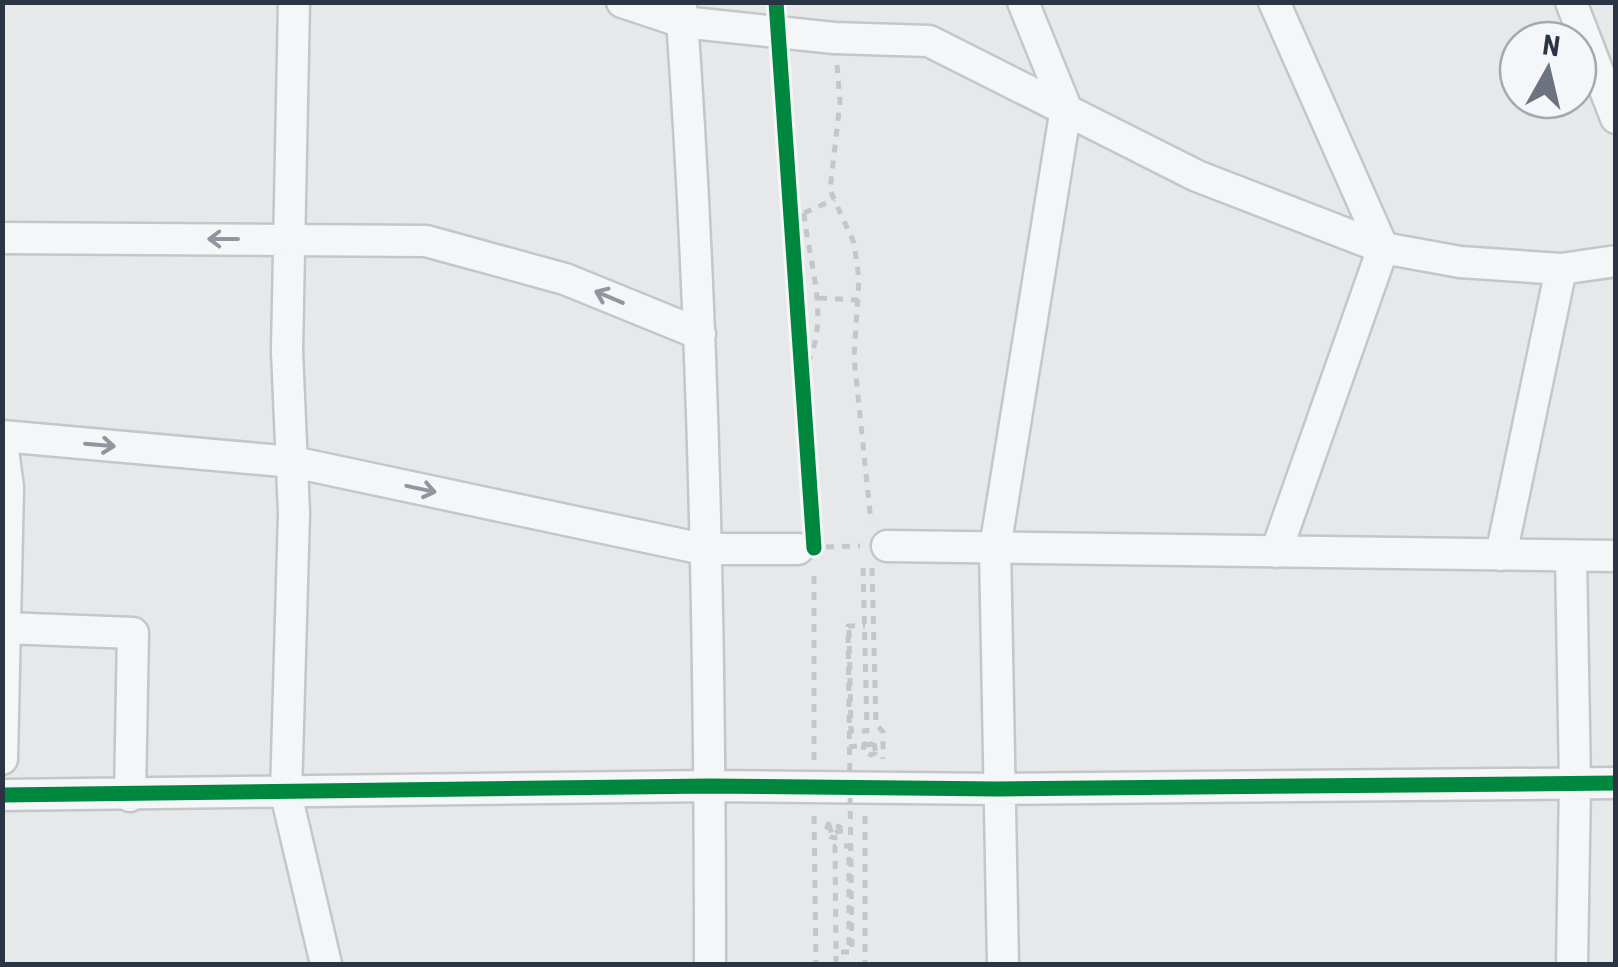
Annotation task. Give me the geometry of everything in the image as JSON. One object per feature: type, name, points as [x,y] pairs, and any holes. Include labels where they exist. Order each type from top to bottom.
[{"type":"street","points":[[294,2],[286,350],[293,462],[286,794],[326,964]]},
{"type":"street","points":[[622,2],[834,38],[929,41],[1196,176],[1383,248],[1460,262],[1561,269],[1616,261]]},
{"type":"street","points":[[1002,964],[995,548],[1066,108],[1024,2]]},
{"type":"street","points":[[1274,2],[1383,248],[1276,552]]},
{"type":"street","points":[[1571,2],[1616,118]]},
{"type":"street","points":[[681,12],[700,334],[710,964]]},
{"type":"street","points":[[2,238],[426,242],[566,278],[700,334]]},
{"type":"street","points":[[1501,556],[1561,269]]},
{"type":"street","points":[[2,760],[8,487],[2,439],[293,462],[703,549],[808,543]]},
{"type":"street","points":[[874,552],[995,548],[1616,556]]},
{"type":"street","points":[[1571,556],[1575,784],[1572,964]]},
{"type":"street","points":[[5,628],[134,634],[130,796]]},
{"type":"street","points":[[2,795],[710,786],[1000,789],[1616,783]]},
{"type":"path","points":[[834,38],[840,102],[830,176],[835,200],[854,243],[858,300],[854,357],[874,552],[876,724],[883,732],[874,788],[865,964]]},
{"type":"path","points":[[788,188],[819,298],[813,358],[801,374]]},
{"type":"path","points":[[797,210],[835,200]]},
{"type":"path","points":[[794,268],[797,210]]},
{"type":"path","points":[[819,298],[858,300]]},
{"type":"path","points":[[798,338],[802,393]]},
{"type":"path","points":[[816,964],[808,543],[874,552]]},
{"type":"path","points":[[849,630],[852,730],[867,731],[864,626],[874,552]]},
{"type":"path","points":[[836,952],[852,952],[848,626],[864,626]]},
{"type":"path","points":[[849,746],[866,748],[872,744],[875,753],[870,756],[863,752],[863,748],[864,744],[874,743],[876,754],[873,758]]},
{"type":"path","points":[[829,822],[826,831],[828,836],[831,838],[839,836],[840,833],[840,828],[839,825],[832,822],[828,834],[836,836],[838,831],[850,832]]},
{"type":"path","points":[[836,964],[834,846],[849,846],[850,945]]},
{"type":"cycle path","points":[[776,2],[814,548]]},
{"type":"cycle path","points":[[2,795],[710,786],[999,789],[1616,783]]}]
